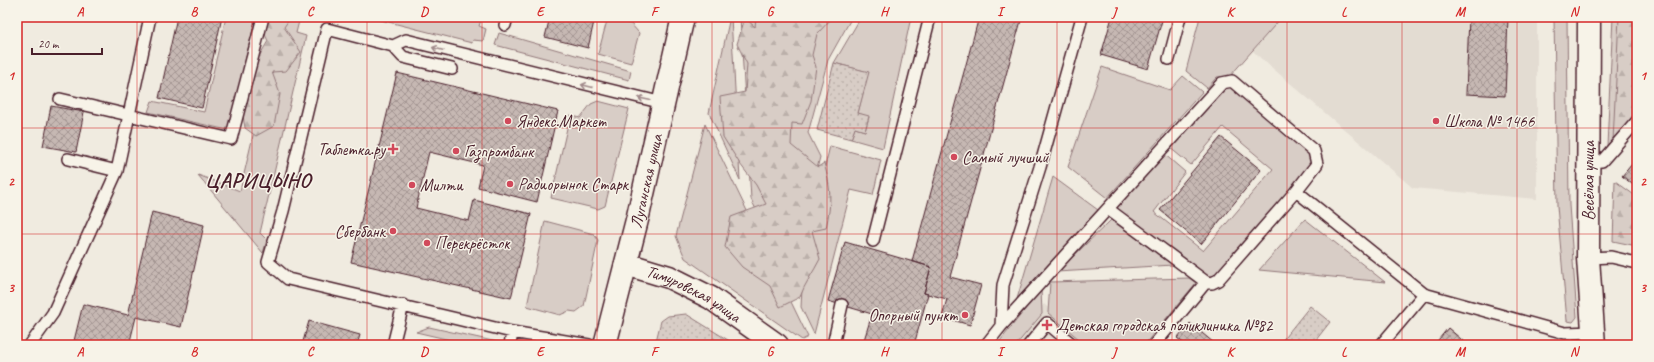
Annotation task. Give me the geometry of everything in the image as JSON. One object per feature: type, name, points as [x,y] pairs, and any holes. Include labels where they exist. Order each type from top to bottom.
[{"type":"street","name":"Луганская улица","points":[[606,345],[684,17]]},
{"type":"street","name":"Весёлая улица","points":[[1588,17],[1588,258],[1593,339]]},
{"type":"street","name":"Тимуровская улица","points":[[626,264],[669,277],[711,298],[777,345]]},
{"type":"lane","points":[[30,345],[53,313],[117,171],[150,17]]},
{"type":"lane","points":[[60,99],[231,139],[263,17]]},
{"type":"lane","points":[[873,241],[930,17]]},
{"type":"lane","points":[[1001,326],[1003,285],[1040,167],[1082,17]]},
{"type":"lane","points":[[1169,59],[1180,17]]},
{"type":"lane","points":[[452,69],[403,57],[393,46],[327,29],[281,218],[268,262],[288,279],[512,332],[589,345]]},
{"type":"lane","points":[[393,46],[406,40],[663,103]]},
{"type":"lane","points":[[986,345],[1001,326],[1222,83],[1232,81],[1314,151],[1317,164],[1296,191],[1218,280],[1212,283],[1206,282],[1108,209]]},
{"type":"lane","points":[[1587,162],[1602,161],[1637,121]]},
{"type":"lane","points":[[68,159],[117,171]]},
{"type":"lane","points":[[1296,191],[1424,294],[1565,333],[1593,339]]},
{"type":"lane","points":[[1588,258],[1611,257],[1637,263]]},
{"type":"lane","points":[[1154,345],[1206,282]]},
{"type":"lane","points":[[1381,345],[1424,294]]},
{"type":"lane","points":[[393,345],[402,305]]},
{"type":"lane","points":[[833,345],[842,305]]},
{"type":"lane","points":[[1029,345],[1047,323],[1073,345]]},
{"type":"lane","points":[[510,345],[512,332]]},
{"type":"shaded area","name":"Школа № 1466","points":[[1228,17],[1537,17],[1537,199],[1413,188],[1257,55],[1227,25]]},
{"type":"shaded area","name":"Детская городская поликлиника №82","points":[[1044,304],[1092,345],[1009,345]]},
{"type":"green space","points":[[226,17],[256,17],[228,130],[148,112],[152,101],[204,112]]},
{"type":"green space","points":[[257,17],[291,17],[284,27],[301,52],[286,71],[272,72],[280,94],[274,126],[256,136],[245,128],[239,91],[268,41]]},
{"type":"green space","points":[[281,17],[300,17],[296,33],[306,36],[260,233],[267,240],[263,253],[198,175],[240,191]]},
{"type":"green space","points":[[369,17],[435,17],[444,19],[445,17],[482,17],[479,26],[486,29],[483,41],[473,40],[472,43]]},
{"type":"green space","points":[[608,17],[631,24],[639,33],[631,63],[598,54]]},
{"type":"green space","points":[[731,17],[740,180],[709,113]]},
{"type":"green space","points":[[740,17],[852,17],[828,60],[808,133],[820,157],[796,250],[794,290],[751,199]]},
{"type":"green space","points":[[756,17],[833,17],[817,34],[812,55],[816,67],[811,101],[802,124],[792,123],[791,145],[818,167],[824,163],[830,195],[828,219],[826,228],[812,231],[820,259],[800,297],[780,307],[770,286],[742,267],[725,247],[731,217],[766,204],[756,185],[740,164],[723,137],[720,97],[745,92],[747,64],[737,44],[745,18],[755,27]]},
{"type":"green space","points":[[861,17],[911,17],[883,148],[851,139],[855,128],[865,131],[869,117],[858,113],[868,72],[834,63]]},
{"type":"green space","points":[[1200,17],[1282,17],[1230,76],[1217,77],[1207,88],[1186,71]]},
{"type":"green space","points":[[1554,17],[1567,17],[1569,205],[1577,317],[1573,322],[1567,321],[1557,206]]},
{"type":"green space","points":[[1613,17],[1637,17],[1637,107],[1607,146]]},
{"type":"green space","points":[[1619,17],[1637,17],[1637,112],[1613,141]]},
{"type":"green space","points":[[499,33],[631,71],[629,80],[495,45]]},
{"type":"green space","points":[[834,63],[869,72],[858,113],[869,116],[865,131],[855,128],[851,139],[817,130]]},
{"type":"green space","points":[[1102,67],[1170,90],[1183,76],[1202,92],[1107,198],[1068,167]]},
{"type":"green space","points":[[1232,86],[1310,153],[1313,164],[1212,278],[1208,278],[1114,209],[1163,153],[1185,172],[1154,212],[1203,251],[1273,169],[1223,127],[1191,165],[1169,147],[1222,89]]},
{"type":"green space","points":[[598,101],[629,109],[605,206],[598,209],[551,198],[570,115],[580,118],[591,104]]},
{"type":"green space","points":[[705,124],[808,337],[802,340],[685,258],[676,236]]},
{"type":"green space","points":[[830,146],[881,160],[873,195],[851,190],[814,334],[801,307],[804,252]]},
{"type":"green space","points":[[1053,177],[1098,210],[1017,299]]},
{"type":"green space","points":[[1615,181],[1637,197],[1637,246],[1613,241]]},
{"type":"green space","points":[[1305,219],[1385,282],[1259,270]]},
{"type":"green space","points":[[1111,220],[1173,265],[1057,272]]},
{"type":"green space","points":[[545,221],[594,234],[598,240],[584,306],[576,312],[569,311],[560,315],[527,306]]},
{"type":"green space","points":[[1189,278],[1196,283],[1144,345],[1086,345],[1048,313],[1050,282]]},
{"type":"green space","points":[[1041,289],[1042,314],[1016,345],[997,345]]},
{"type":"green space","points":[[1310,306],[1330,322],[1312,345],[1285,345],[1281,342]]},
{"type":"green space","points":[[686,314],[736,345],[655,345],[661,321],[668,316]]},
{"type":"green space","points":[[429,327],[502,343],[503,345],[472,345],[416,332]]},
{"type":"building","points":[[177,17],[222,17],[202,108],[159,98]]},
{"type":"building","points":[[550,17],[595,17],[588,48],[545,37]]},
{"type":"building","points":[[979,17],[1022,17],[950,277],[981,285],[970,325],[942,317],[947,299],[924,293],[931,267],[912,261]]},
{"type":"building","points":[[1112,17],[1163,17],[1148,69],[1101,55]]},
{"type":"building","points":[[1469,17],[1508,17],[1505,96],[1466,94]]},
{"type":"building","name":"Радиорынок Старк","points":[[397,73],[558,111],[537,202],[478,187],[483,165],[429,152],[416,208],[469,221],[474,200],[531,214],[511,298],[351,262]]},
{"type":"building","points":[[51,106],[84,112],[76,152],[43,146]]},
{"type":"building","points":[[1221,137],[1261,170],[1201,244],[1160,210]]},
{"type":"building","points":[[1637,158],[1637,188],[1622,176]]},
{"type":"building","points":[[152,212],[204,225],[181,327],[136,317],[129,345],[73,345],[83,304],[128,315]]},
{"type":"building","points":[[845,242],[931,267],[924,293],[928,294],[914,345],[880,345],[864,340],[872,314],[828,301]]},
{"type":"building","points":[[309,321],[360,335],[357,345],[302,345]]},
{"type":"building","points":[[1190,323],[1214,343],[1212,345],[1186,345],[1177,338]]},
{"type":"building","points":[[1448,328],[1468,345],[1434,345]]},
{"type":"place","name":"Яндекс.Маркет","points":[[508,121]]},
{"type":"place","name":"Школа № 1466","points":[[1436,121]]},
{"type":"place","name":"Таблетка.ру","points":[[393,149]]},
{"type":"place","name":"Газпромбанк","points":[[456,151]]},
{"type":"place","name":"Самый лучший","points":[[954,157]]},
{"type":"place","name":"Радиорынок Старк","points":[[510,184]]},
{"type":"place","name":"Милти","points":[[412,185]]},
{"type":"place","name":"Сбербанк","points":[[393,231]]},
{"type":"place","name":"Перекрёсток","points":[[427,243]]},
{"type":"place","name":"Опорный пункт","points":[[965,315]]},
{"type":"place","name":"Детская городская поликлиника №82","points":[[1047,325]]},
{"type":"district","name":"ЦАРИЦЫНО","points":[[258,180]]}]
